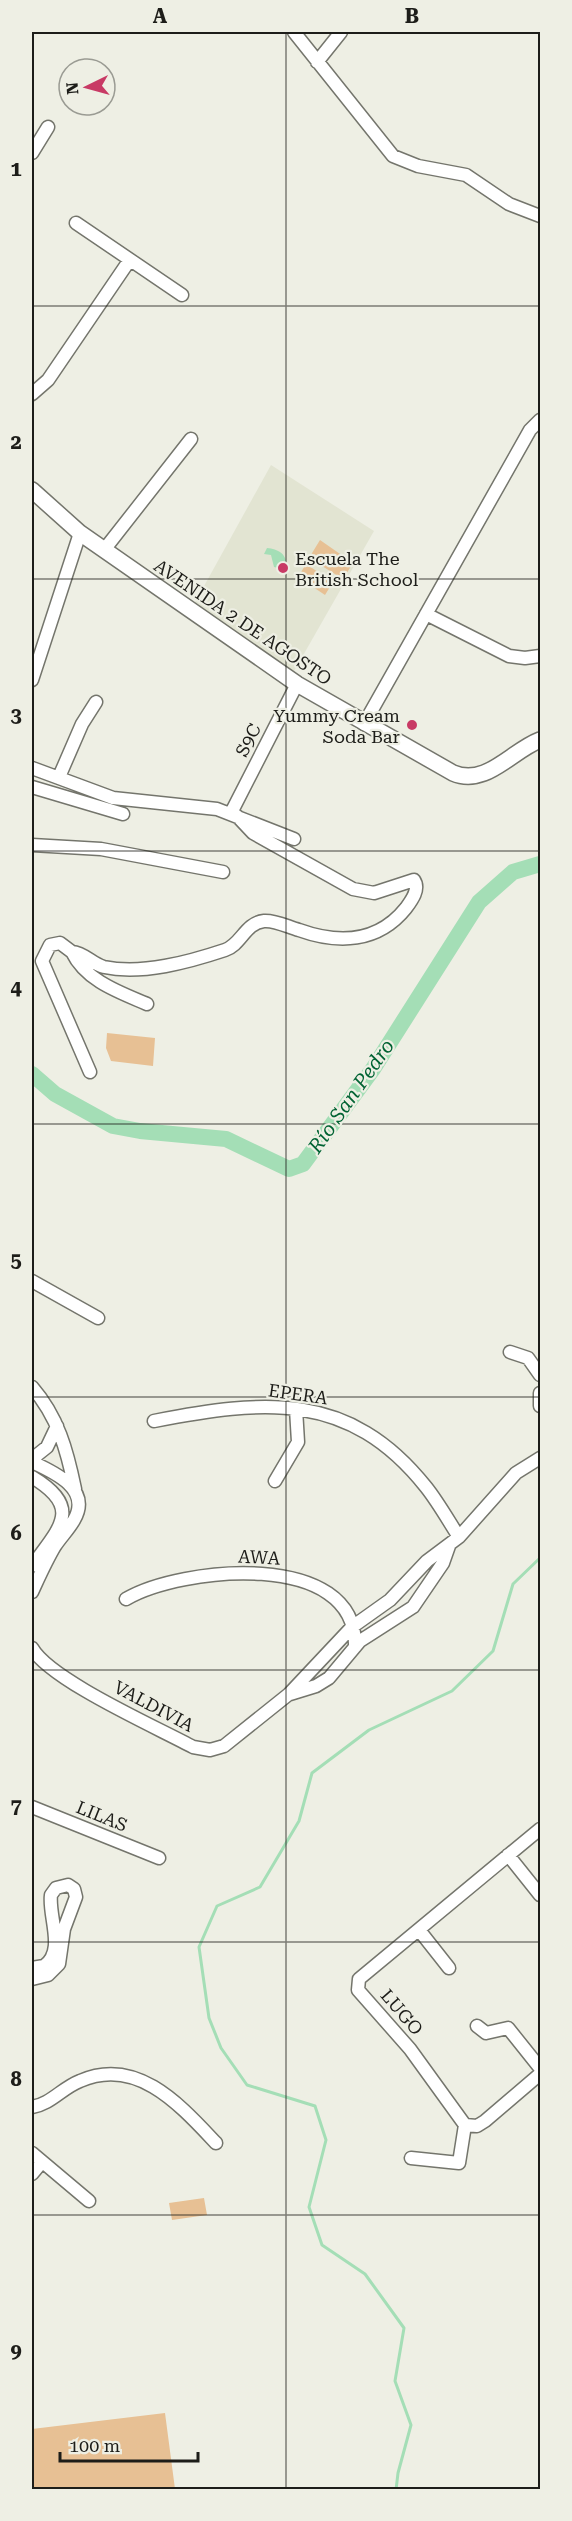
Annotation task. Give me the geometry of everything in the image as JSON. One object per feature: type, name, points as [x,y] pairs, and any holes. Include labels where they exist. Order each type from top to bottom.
[{"type":"main road","name":"AVENIDA 2 DE AGOSTO","points":[[32,490],[80,533],[297,684],[364,724],[463,777],[478,776],[540,740]]},
{"type":"street","points":[[294,32],[393,156],[418,166],[466,175],[509,204],[540,216]]},
{"type":"street","points":[[317,62],[340,32]]},
{"type":"street","points":[[32,153],[48,127]]},
{"type":"street","points":[[76,223],[129,261],[183,295]]},
{"type":"street","points":[[32,394],[48,380],[129,261]]},
{"type":"street","points":[[364,724],[530,430],[540,420]]},
{"type":"street","points":[[104,550],[191,439]]},
{"type":"street","points":[[32,677],[80,533]]},
{"type":"street","points":[[426,614],[509,656],[525,658],[540,656]]},
{"type":"street","name":"S9C","points":[[234,814],[297,684]]},
{"type":"street","points":[[58,777],[82,724],[96,702]]},
{"type":"street","points":[[32,768],[113,798],[217,809],[234,814],[251,824],[294,838]]},
{"type":"street","points":[[32,787],[123,814]]},
{"type":"street","points":[[72,952],[78,952],[105,967],[130,970],[158,966],[230,948],[253,925],[267,921],[321,937],[350,940],[384,928],[405,910],[413,898],[416,889],[414,880],[374,892],[353,889],[253,833],[234,814]]},
{"type":"street","points":[[32,845],[101,849],[223,872]]},
{"type":"street","points":[[90,1072],[42,961],[50,945],[60,943],[72,952],[85,970],[103,984],[147,1004]]},
{"type":"street","points":[[32,1281],[98,1318]]},
{"type":"street","points":[[510,1352],[528,1358],[540,1375]]},
{"type":"street","points":[[32,1387],[49,1406],[70,1461],[78,1513],[32,1566]]},
{"type":"street","points":[[540,1393],[540,1406]]},
{"type":"street","name":"EPERA","points":[[154,1421],[232,1407],[296,1409],[338,1418],[386,1446],[426,1486],[459,1537]]},
{"type":"street","points":[[275,1481],[297,1442],[296,1409]]},
{"type":"street","points":[[57,1426],[47,1447],[32,1460],[57,1473],[76,1491]]},
{"type":"street","name":"VALDIVIA","points":[[34,1654],[61,1677],[193,1747],[210,1750],[224,1746],[289,1694],[352,1627],[390,1600],[427,1561],[459,1537],[516,1473],[540,1458]]},
{"type":"street","points":[[32,1478],[56,1493],[61,1502],[62,1520],[32,1592]]},
{"type":"street","name":"VALDIVIA","points":[[289,1694],[316,1686],[329,1678],[355,1647],[376,1630],[413,1607],[443,1563],[449,1546]]},
{"type":"street","name":"AWA","points":[[126,1599],[157,1584],[226,1574],[256,1572],[280,1574],[306,1582],[326,1593],[342,1610],[352,1627],[355,1647]]},
{"type":"street","name":"LILAS","points":[[32,1807],[159,1858]]},
{"type":"street","name":"LUGO","points":[[465,2125],[410,2049],[357,1987],[359,1979],[540,1829]]},
{"type":"street","points":[[508,1856],[540,1895]]},
{"type":"street","points":[[32,1968],[44,1966],[52,1958],[55,1941],[51,1895],[56,1888],[68,1885],[74,1889],[76,1897],[64,1929],[59,1964],[48,1975],[32,1979]]},
{"type":"street","points":[[419,1930],[449,1968]]},
{"type":"street","points":[[477,2026],[486,2033],[504,2027],[510,2029],[540,2068]]},
{"type":"street","points":[[32,2107],[49,2101],[78,2081],[96,2075],[126,2074],[158,2088],[186,2111],[216,2143]]},
{"type":"street","points":[[411,2158],[459,2163],[465,2125],[477,2126],[485,2121],[540,2074]]},
{"type":"street","points":[[32,2153],[89,2201]]},
{"type":"street","points":[[32,2174],[42,2162]]},
{"type":"shaded area","name":"Escuela The British School","points":[[271,465],[374,531],[293,673],[193,606]]},
{"type":"shaded area","points":[[320,540],[353,563],[343,579],[309,558]]},
{"type":"shaded area","points":[[267,548],[283,555],[286,565],[282,569],[274,567],[271,555],[264,554]]},
{"type":"shaded area","points":[[306,564],[333,582],[325,595],[298,577]]},
{"type":"shaded area","points":[[107,1033],[155,1038],[153,1066],[111,1061],[106,1048]]},
{"type":"shaded area","points":[[204,2198],[207,2215],[172,2220],[169,2203]]},
{"type":"shaded area","points":[[165,2413],[175,2489],[32,2489],[32,2429]]},
{"type":"waterway","name":"Río San Pedro","points":[[32,1074],[55,1094],[113,1126],[140,1131],[226,1139],[289,1169],[303,1164],[373,1069],[479,902],[513,872],[540,864]]},
{"type":"waterway","points":[[396,2490],[398,2473],[411,2425],[395,2381],[404,2328],[365,2274],[322,2245],[309,2207],[326,2140],[315,2106],[247,2085],[221,2048],[209,2018],[199,1947],[217,1906],[260,1887],[299,1821],[312,1773],[369,1730],[452,1691],[493,1651],[513,1584],[540,1558]]},
{"type":"place","name":"Escuela The British School","points":[[283,568]]},
{"type":"place","name":"Yummy Cream Soda Bar","points":[[412,725]]}]
